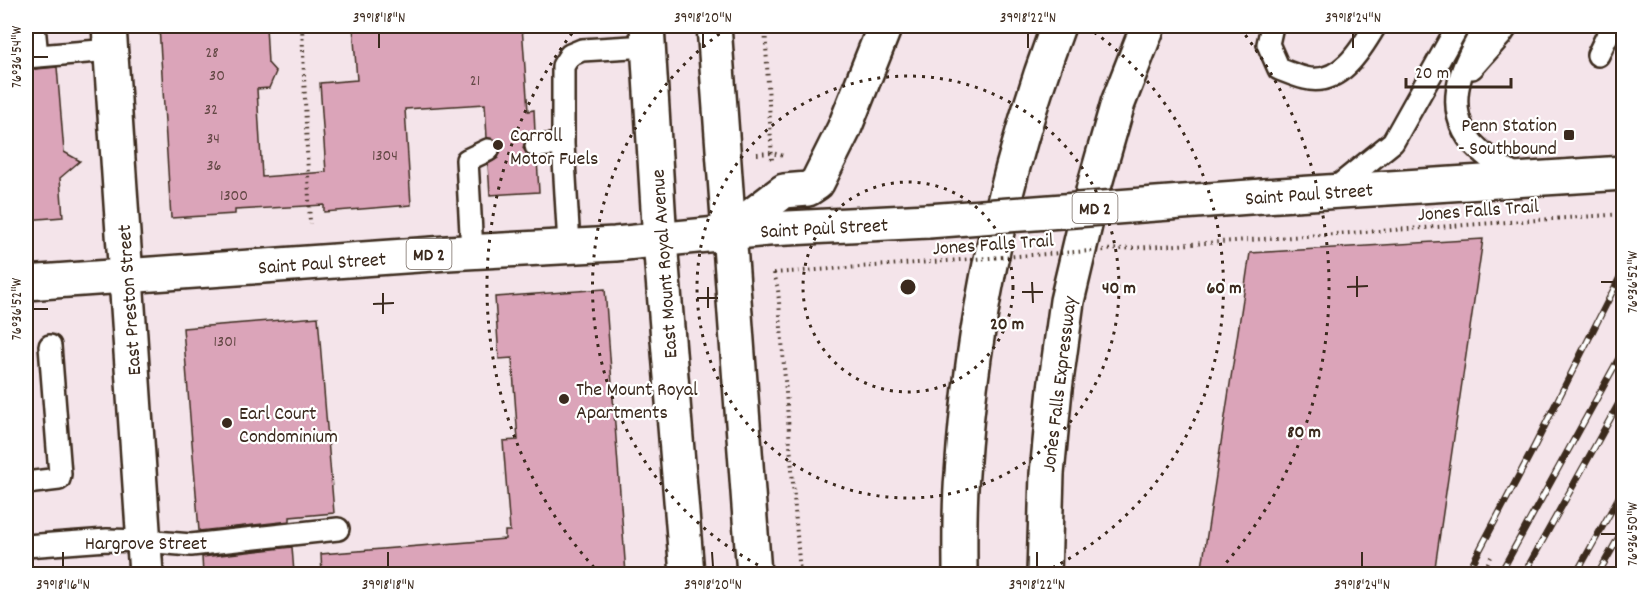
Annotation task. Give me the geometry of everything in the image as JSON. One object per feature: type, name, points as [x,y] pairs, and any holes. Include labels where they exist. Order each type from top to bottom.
[{"type":"main road","points":[[714,26],[754,574]]},
{"type":"main road","points":[[729,233],[784,191],[808,189],[817,183],[844,129],[885,26]]},
{"type":"main road","points":[[960,574],[961,476],[969,389],[983,304],[1011,172],[1037,82],[1058,26]]},
{"type":"main road","name":"Jones Falls Expressway","points":[[1044,574],[1047,474],[1054,389],[1067,301],[1094,187],[1118,103],[1148,26]]},
{"type":"main road","name":"East Mount Royal Avenue","points":[[648,36],[660,241],[687,574]]},
{"type":"main road","name":"East Preston Street","points":[[110,38],[146,574]]},
{"type":"main road","name":"Saint Paul Street","points":[[26,283],[472,251],[660,241],[729,233],[1332,191],[1623,173]]},
{"type":"lane","points":[[34,26],[31,57],[110,38]]},
{"type":"lane","points":[[1272,26],[1268,44],[1279,69],[1307,79],[1329,77],[1345,66],[1360,51],[1375,26]]},
{"type":"lane","points":[[1332,191],[1393,142],[1458,26]]},
{"type":"lane","points":[[1485,26],[1470,53],[1457,91],[1458,111],[1464,132],[1480,150],[1521,180]]},
{"type":"lane","points":[[1457,91],[1474,65],[1507,26]]},
{"type":"lane","points":[[1598,55],[1612,26]]},
{"type":"lane","points":[[569,245],[563,144],[563,66],[570,55],[582,50],[648,36]]},
{"type":"lane","points":[[536,146],[563,144]]},
{"type":"lane","points":[[472,251],[467,160],[488,150]]},
{"type":"lane","points":[[26,483],[59,479],[60,474],[50,346]]},
{"type":"lane","name":"Hargrove Street","points":[[26,546],[107,540],[190,545],[338,529]]},
{"type":"path","points":[[302,26],[310,224]]},
{"type":"path","points":[[765,26],[771,163]]},
{"type":"path","points":[[753,154],[772,153]]},
{"type":"path","name":"Jones Falls Trail","points":[[774,273],[1623,214]]},
{"type":"path","points":[[765,265],[774,273],[778,288],[800,574]]},
{"type":"path","points":[[1482,574],[1491,557]]},
{"type":"building","points":[[159,26],[266,26],[268,63],[276,72],[269,88],[257,89],[262,177],[326,172],[320,83],[357,80],[353,26],[522,26],[528,111],[534,110],[535,133],[529,135],[525,140],[523,148],[530,157],[537,159],[539,192],[490,195],[488,164],[498,158],[501,150],[496,140],[487,138],[485,104],[405,109],[411,205],[324,212],[324,205],[235,210],[235,214],[171,218]]},
{"type":"building","points":[[57,67],[64,152],[80,161],[60,178],[63,217],[26,220],[26,70]]},
{"type":"building","points":[[1483,239],[1434,574],[1201,574],[1250,253]]},
{"type":"building","name":"The Mount Royal Apartments","points":[[605,289],[626,574],[322,574],[321,554],[505,539],[505,531],[510,531],[503,441],[518,440],[512,358],[499,359],[495,297]]},
{"type":"building","points":[[318,317],[334,513],[290,517],[290,521],[199,531],[183,328]]},
{"type":"building","points":[[292,547],[294,573],[291,574],[203,574],[202,557]]},
{"type":"railway","points":[[1467,574],[1624,269]]},
{"type":"railway","points":[[1500,574],[1624,349]]},
{"type":"railway","points":[[1524,574],[1624,394]]},
{"type":"railway","points":[[1576,574],[1624,488]]},
{"type":"railway","points":[[1598,574],[1624,528]]},
{"type":"place","name":"Penn Station - Southbound","points":[[1569,135]]},
{"type":"place","name":"Carroll Motor Fuels","points":[[498,145]]},
{"type":"place","name":"The Mount Royal Apartments","points":[[564,399]]},
{"type":"place","name":"Earl Court Condominium","points":[[227,423]]}]
